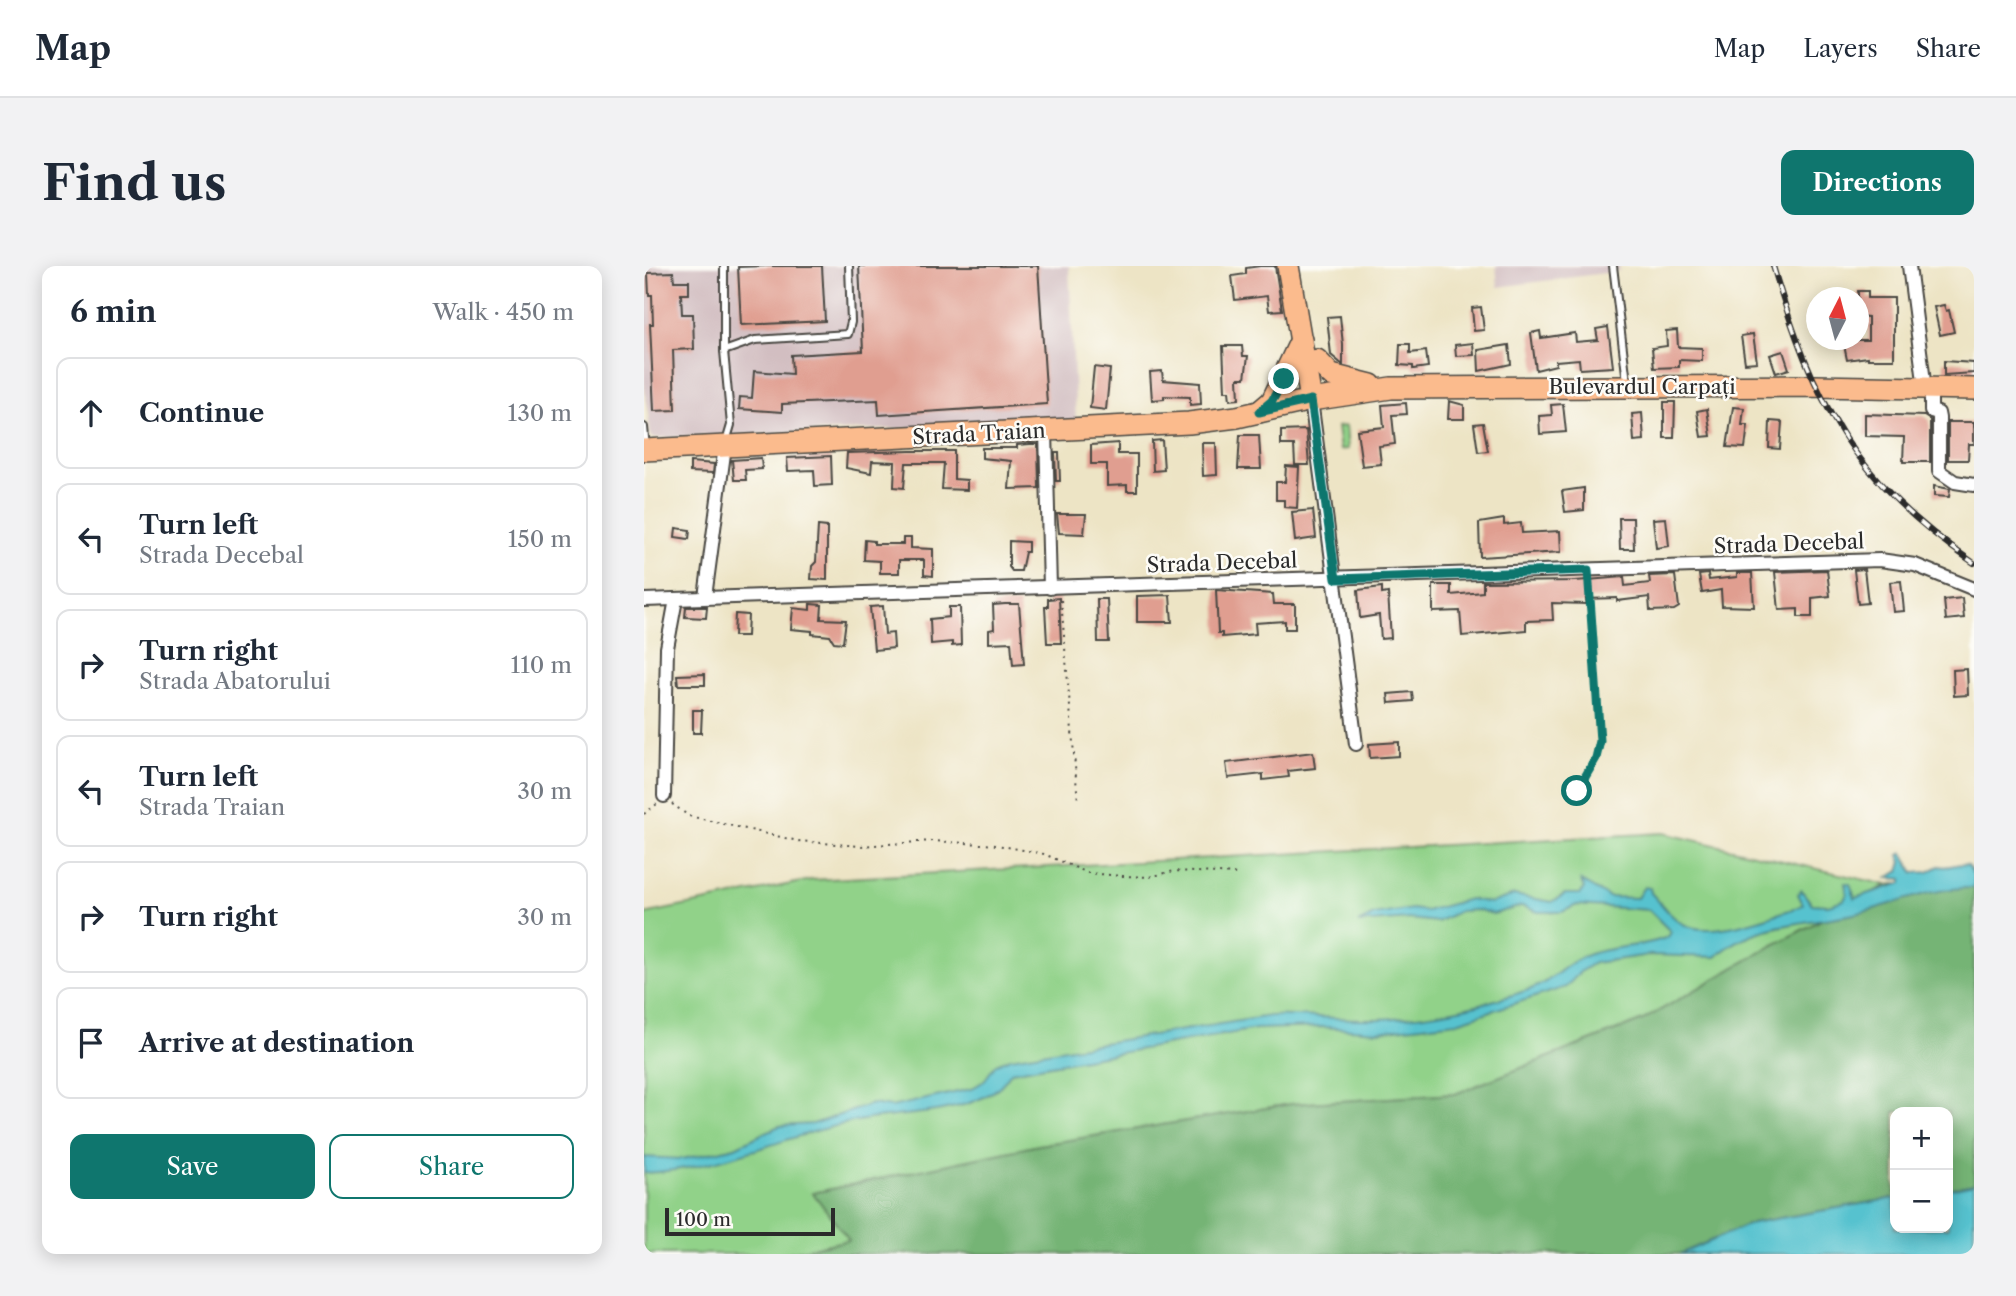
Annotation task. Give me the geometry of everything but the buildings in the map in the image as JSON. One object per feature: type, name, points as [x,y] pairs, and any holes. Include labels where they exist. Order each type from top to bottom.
[{"type":"main road","points":[[1288,266],[1307,339],[1317,399]]},
{"type":"main road","points":[[1302,266],[1307,339],[1317,360],[1331,374],[1344,380],[1391,388]]},
{"type":"main road","points":[[1259,412],[1272,401],[1307,339]]},
{"type":"main road","points":[[1317,360],[1317,399]]},
{"type":"main road","name":"Bulevardul Carpați","points":[[1317,399],[1391,388],[1974,389]]},
{"type":"main road","name":"Strada Traian","points":[[645,450],[1189,423],[1317,399]]},
{"type":"street","points":[[1909,266],[1931,411],[1938,413],[1939,418],[1940,471],[1955,482],[1974,485]]},
{"type":"street","points":[[1317,399],[1356,744]]},
{"type":"street","points":[[1046,431],[1055,588]]},
{"type":"street","points":[[705,597],[725,446]]},
{"type":"street","name":"Strada Decebal","points":[[644,600],[1880,560],[1915,565],[1974,589]]},
{"type":"street","points":[[664,796],[667,648],[676,599]]},
{"type":"lane","points":[[724,266],[724,351],[731,425],[725,446]]},
{"type":"lane","points":[[724,351],[755,340],[848,334],[851,322],[849,266]]},
{"type":"lane","points":[[1613,266],[1627,389]]},
{"type":"lane","points":[[644,426],[645,450]]},
{"type":"path","points":[[1577,791],[1596,758],[1600,741],[1588,570]]},
{"type":"path","points":[[1055,588],[1078,802]]},
{"type":"path","points":[[644,814],[664,796],[689,816],[799,841],[860,846],[933,841],[997,845],[1044,854],[1088,873],[1122,876],[1149,877],[1174,872],[1239,873]]},
{"type":"shaded area","points":[[644,266],[1069,266],[1076,422],[651,438],[644,382]]},
{"type":"shaded area","points":[[1496,266],[1619,266],[1620,271],[1498,287]]},
{"type":"green space","points":[[1346,426],[1348,449],[1340,450],[1337,427]]},
{"type":"green space","points":[[1663,833],[1887,885],[1770,947],[1643,1020],[1455,1094],[1291,1104],[1039,1145],[813,1193],[849,1240],[784,1254],[644,1254],[644,914],[811,880]]},
{"type":"green space","points":[[1974,873],[1974,1184],[1953,1188],[1953,1107],[1890,1107],[1890,1199],[1752,1223],[1680,1254],[784,1254],[849,1240],[813,1193],[1039,1145],[1291,1104],[1455,1094],[1643,1020],[1770,947],[1887,885]]},
{"type":"water","points":[[1903,853],[1914,873],[1928,872],[1939,866],[1968,865],[1974,876],[1974,888],[1932,893],[1863,912],[1767,930],[1731,945],[1716,957],[1649,955],[1594,963],[1581,971],[1566,987],[1457,1022],[1378,1031],[1323,1027],[1256,1029],[1011,1072],[992,1092],[971,1103],[925,1113],[863,1120],[808,1133],[700,1165],[644,1173],[644,1157],[682,1159],[735,1147],[779,1126],[813,1124],[872,1104],[891,1107],[971,1089],[984,1081],[996,1064],[1010,1058],[1270,1016],[1379,1019],[1446,1011],[1531,989],[1582,957],[1659,940],[1668,937],[1671,932],[1649,910],[1577,905],[1562,912],[1538,912],[1522,906],[1493,914],[1479,910],[1460,911],[1437,922],[1410,919],[1358,923],[1374,915],[1412,909],[1426,911],[1470,899],[1491,903],[1514,895],[1552,902],[1565,894],[1580,894],[1584,888],[1581,881],[1609,897],[1637,898],[1644,887],[1650,888],[1651,893],[1666,910],[1683,924],[1695,928],[1723,928],[1796,908],[1803,904],[1798,894],[1801,890],[1812,904],[1828,905],[1844,900],[1847,894],[1845,883],[1850,884],[1855,898],[1902,883],[1902,879],[1888,878],[1899,871],[1902,862],[1899,855]]},
{"type":"water","points":[[1974,1184],[1974,1254],[1680,1254],[1752,1223],[1890,1199],[1890,1233],[1953,1233],[1953,1188]]},
{"type":"railway","points":[[1773,266],[1804,358],[1843,435],[1868,469],[1898,501],[1974,563]]},
{"type":"route","points":[[1284,379],[1272,401],[1259,412],[1311,400],[1336,579],[1588,570],[1600,741],[1596,758],[1577,791]]}]
